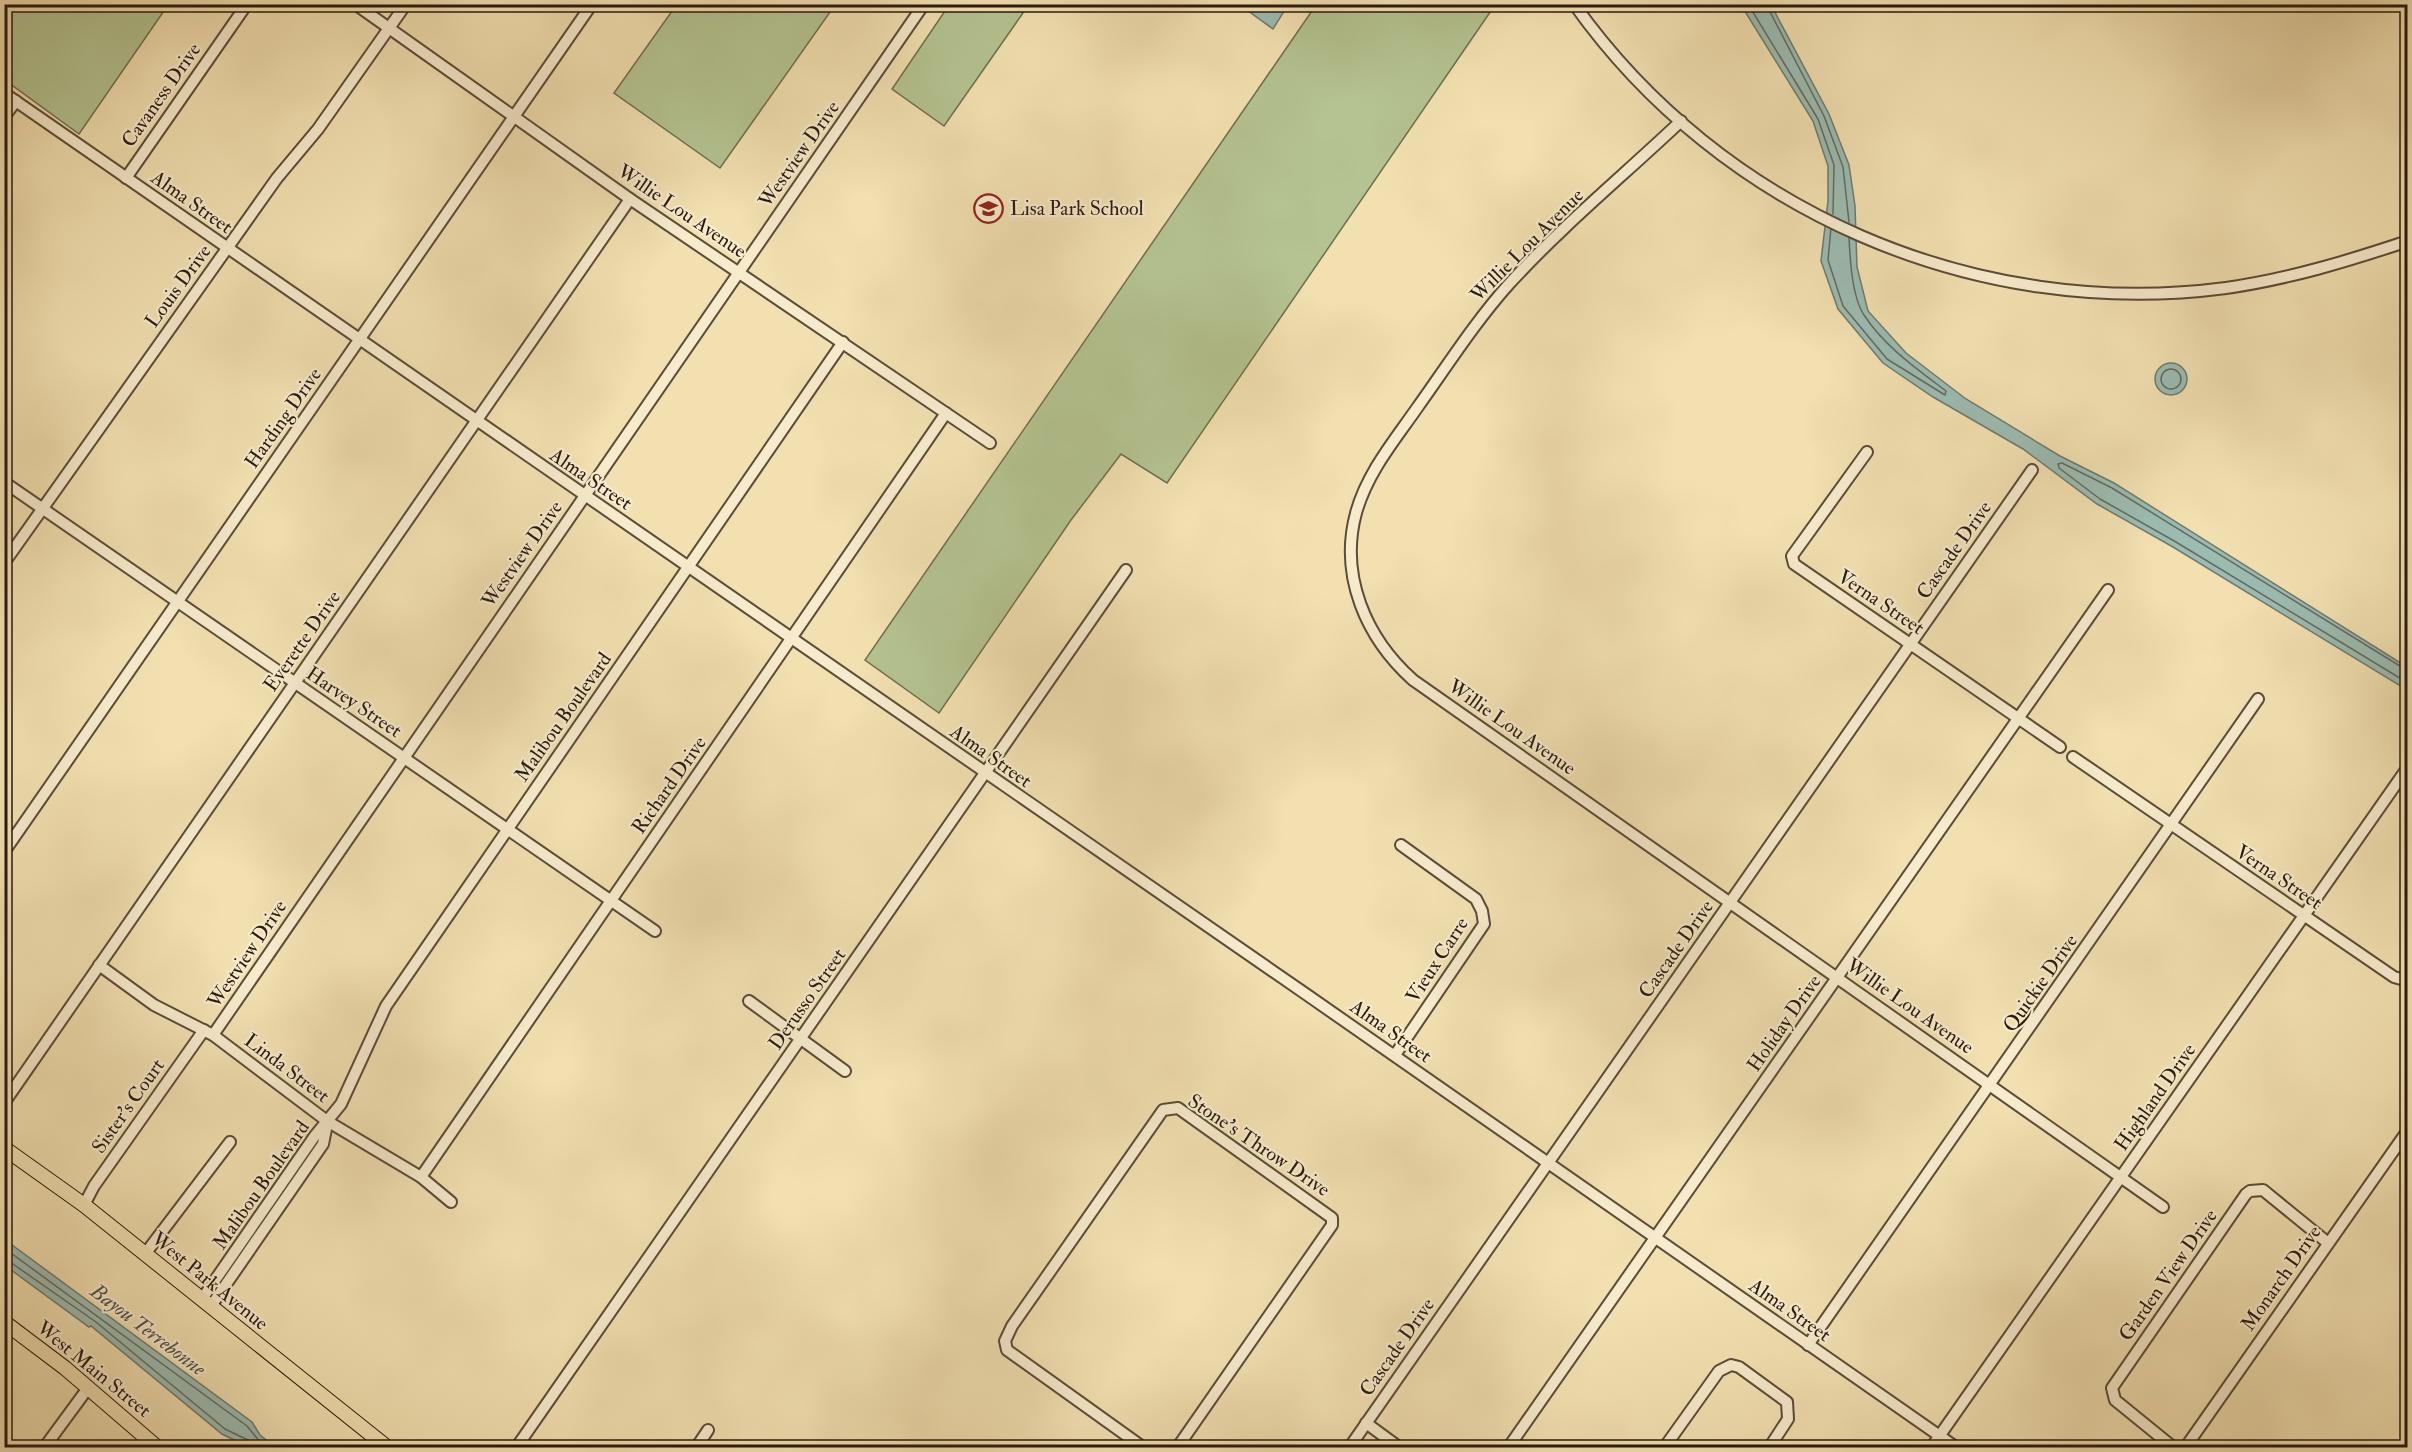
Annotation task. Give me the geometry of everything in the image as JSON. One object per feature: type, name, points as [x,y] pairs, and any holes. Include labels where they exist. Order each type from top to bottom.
[{"type":"main road","name":"West Park Avenue","points":[[4,1148],[84,1205],[388,1448]]},
{"type":"main road","name":"West Main Street","points":[[4,1322],[88,1388],[158,1448]]},
{"type":"street","name":"Cavaness Drive","points":[[126,178],[247,4]]},
{"type":"street","name":"Willie Lou Avenue","points":[[355,4],[630,199],[990,444]]},
{"type":"street","name":"Louis Drive","points":[[4,563],[277,178],[339,100],[406,4]]},
{"type":"street","name":"Harding Drive","points":[[4,852],[592,4]]},
{"type":"street","name":"Westview Drive","points":[[208,1033],[404,758],[924,4]]},
{"type":"street","points":[[1574,4],[1623,65],[1681,122],[1745,172],[1824,221],[1866,240],[1986,277],[2103,292],[2180,292],[2263,282],[2333,266],[2408,241]]},
{"type":"street","name":"Alma Street","points":[[4,93],[475,423],[585,496],[1395,1055],[1957,1448]]},
{"type":"street","points":[[4,117],[16,101]]},
{"type":"street","name":"Willie Lou Avenue","points":[[1681,122],[1511,283],[1466,338],[1370,476],[1355,515],[1351,556],[1356,592],[1362,610],[1382,647],[1396,665],[1413,680],[2163,1207]]},
{"type":"street","name":"Everette Drive","points":[[4,1103],[630,199]]},
{"type":"street","name":"Malibou Boulevard","points":[[206,1303],[323,1144],[327,1121],[341,1104],[382,1012],[843,342]]},
{"type":"street","name":"Richard Drive","points":[[421,1177],[946,413]]},
{"type":"street","name":"Verna Street","points":[[1867,452],[1792,556],[1796,567],[2060,747]]},
{"type":"street","name":"Cascade Drive","points":[[1349,1448],[2032,470]]},
{"type":"street","name":"Harvey Street","points":[[4,482],[655,931]]},
{"type":"street","name":"Derusso Street","points":[[516,1448],[1126,570]]},
{"type":"street","name":"Holiday Drive","points":[[1508,1448],[2108,590]]},
{"type":"street","name":"Quickie Drive","points":[[1808,1345],[2258,699]]},
{"type":"street","name":"Verna Street","points":[[2073,756],[2171,826],[2394,976],[2408,981]]},
{"type":"street","name":"Highland Drive","points":[[1931,1448],[2408,767]]},
{"type":"street","name":"Vieux Carre","points":[[1395,1055],[1484,924],[1476,899],[1401,844]]},
{"type":"street","name":"Linda Street","points":[[99,965],[154,1005],[208,1033],[327,1121],[421,1177],[451,1202]]},
{"type":"street","points":[[749,1001],[845,1071]]},
{"type":"street","name":"Sister's Court","points":[[84,1205],[94,1186],[208,1033]]},
{"type":"street","name":"Stone's Throw Drive","points":[[1144,1448],[1007,1350],[1005,1341],[1026,1306],[1163,1110],[1168,1107],[1178,1108],[1332,1218],[1332,1226],[1177,1448]]},
{"type":"street","name":"Monarch Drive","points":[[2185,1448],[2408,1130]]},
{"type":"street","points":[[146,1254],[230,1142]]},
{"type":"street","name":"Garden View Drive","points":[[2174,1448],[2115,1400],[2112,1388],[2246,1194],[2250,1191],[2263,1190],[2328,1243]]},
{"type":"street","points":[[1664,1448],[1719,1371],[1731,1365],[1739,1367],[1783,1397],[1790,1408],[1788,1419],[1769,1448]]},
{"type":"street","points":[[44,1448],[88,1388]]},
{"type":"street","points":[[1366,1424],[1400,1448]]},
{"type":"street","points":[[696,1448],[708,1430]]},
{"type":"green space","points":[[5,4],[168,5],[79,134],[5,80]]},
{"type":"green space","points":[[677,4],[835,5],[720,168],[614,93]]},
{"type":"green space","points":[[949,5],[1011,5],[1023,13],[944,126],[892,89]]},
{"type":"green space","points":[[1316,5],[1495,5],[1167,483],[1121,454],[1071,520],[939,713],[865,660]]},
{"type":"water","points":[[1240,5],[1288,5],[1273,29]]},
{"type":"water","points":[[1741,5],[1771,5],[1829,114],[1849,165],[1855,206],[1857,267],[1868,311],[1906,353],[1966,399],[2060,456],[2114,483],[2407,667],[2407,690],[2173,547],[2097,504],[2023,449],[1933,397],[1883,363],[1838,309],[1821,261],[1828,201],[1828,166],[1813,121]]},
{"type":"water","points":[[2171,363],[2182,368],[2187,379],[2182,390],[2171,395],[2160,390],[2155,379],[2160,368]]},
{"type":"water","points":[[4,1239],[252,1422],[260,1435],[275,1447],[248,1447],[222,1434],[91,1326],[89,1327],[7,1267]]},
{"type":"place","name":"Lisa Park School","points":[[989,208]]},
{"type":"water label","name":"Bayou Terrebonne","points":[[148,1330]]}]
